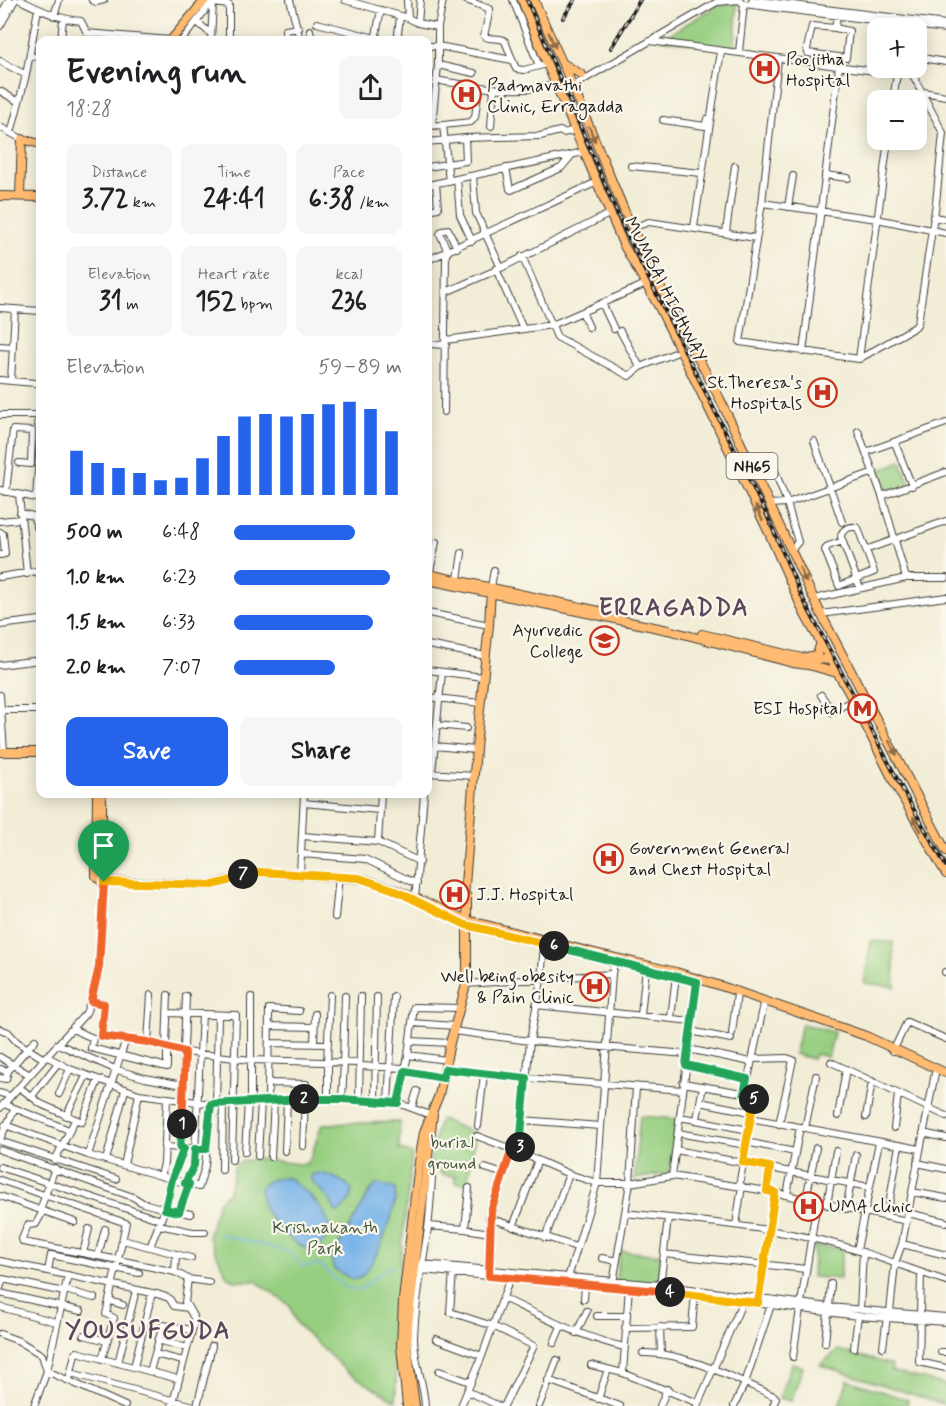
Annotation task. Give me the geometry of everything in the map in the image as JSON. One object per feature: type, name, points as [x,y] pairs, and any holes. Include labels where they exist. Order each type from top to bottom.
[{"type":"highway","name":"MUMBAI HIGHWAY","points":[[522,0],[543,65],[556,86],[623,244],[660,309],[768,531],[804,613],[853,700],[894,783],[946,874]]},
{"type":"highway","name":"NH65","points":[[534,0],[572,83]]},
{"type":"highway","points":[[563,64],[582,75]]},
{"type":"highway","name":"MUMBAI HIGHWAY","points":[[572,83],[632,228],[656,279],[740,441],[821,614],[945,849]]},
{"type":"highway","points":[[660,309],[670,303]]},
{"type":"highway","points":[[727,447],[740,441]]},
{"type":"highway","points":[[805,662],[817,655],[821,642]]},
{"type":"highway","points":[[805,662],[834,671],[834,668]]},
{"type":"highway","points":[[894,783],[907,776]]},
{"type":"main road","points":[[174,36],[199,12],[205,0]]},
{"type":"main road","points":[[20,196],[22,139],[36,143]]},
{"type":"main road","points":[[0,196],[36,197]]},
{"type":"main road","points":[[432,578],[834,668]]},
{"type":"main road","points":[[407,1406],[400,1346],[419,1162],[424,1132],[444,1073],[466,984],[464,981],[465,894],[491,591]]},
{"type":"main road","points":[[2,752],[36,752]]},
{"type":"main road","points":[[97,798],[96,876],[97,880],[102,882],[213,885],[246,873],[300,873],[364,879],[464,921],[698,980],[874,1042],[946,1074]]},
{"type":"main road","points":[[102,798],[102,882]]},
{"type":"main road","points":[[392,889],[464,921],[614,962],[698,980],[763,1002]]},
{"type":"main road","points":[[415,1406],[407,1345],[408,1325],[432,1114]]},
{"type":"street","points":[[0,16],[9,0]]},
{"type":"street","points":[[0,26],[15,0]]},
{"type":"street","points":[[20,0],[54,16],[81,21],[87,33],[110,36]]},
{"type":"street","points":[[54,16],[59,0]]},
{"type":"street","points":[[92,0],[104,0]]},
{"type":"street","points":[[185,36],[197,22],[199,12],[213,0]]},
{"type":"street","points":[[290,0],[300,36]]},
{"type":"street","points":[[345,0],[438,27]]},
{"type":"street","points":[[407,0],[408,18]]},
{"type":"street","points":[[418,23],[420,0]]},
{"type":"street","points":[[432,110],[438,65],[438,27],[443,0]]},
{"type":"street","points":[[466,0],[490,9],[484,36],[488,39],[504,39],[518,70],[543,65],[513,0]]},
{"type":"street","points":[[752,0],[874,18]]},
{"type":"street","points":[[572,83],[599,70],[717,2],[741,1],[867,19]]},
{"type":"street","points":[[739,52],[741,1]]},
{"type":"street","points":[[211,36],[212,4],[229,4],[229,36]]},
{"type":"street","points":[[11,133],[26,75],[38,9]]},
{"type":"street","points":[[376,36],[381,10]]},
{"type":"street","points":[[199,12],[211,23]]},
{"type":"street","points":[[398,34],[400,16]]},
{"type":"street","points":[[835,28],[837,16]]},
{"type":"street","points":[[61,36],[63,19]]},
{"type":"street","points":[[197,22],[210,36]]},
{"type":"street","points":[[317,23],[361,36]]},
{"type":"street","points":[[927,24],[946,24]]},
{"type":"street","points":[[812,26],[835,28],[849,31],[846,58],[808,53],[812,26]]},
{"type":"street","points":[[927,26],[946,29]]},
{"type":"street","points":[[286,36],[285,30],[299,28]]},
{"type":"street","points":[[310,30],[311,36]]},
{"type":"street","points":[[650,41],[867,70]]},
{"type":"street","points":[[432,46],[512,60]]},
{"type":"street","points":[[694,227],[709,117],[721,51]]},
{"type":"street","points":[[30,56],[36,57]]},
{"type":"street","points":[[778,59],[762,203],[740,342],[859,359],[917,325],[943,162],[945,133],[927,99]]},
{"type":"street","points":[[927,59],[946,62]]},
{"type":"street","points":[[0,61],[26,75]]},
{"type":"street","points":[[438,65],[474,73]]},
{"type":"street","points":[[802,352],[839,66]]},
{"type":"street","points":[[572,83],[582,75],[599,70]]},
{"type":"street","points":[[432,77],[479,87],[524,90],[556,86]]},
{"type":"street","points":[[432,126],[471,122],[475,117],[479,87]]},
{"type":"street","points":[[491,126],[494,88]]},
{"type":"street","points":[[0,91],[19,102]]},
{"type":"street","points":[[927,93],[946,96]]},
{"type":"street","points":[[663,120],[705,126],[709,117]]},
{"type":"street","points":[[443,125],[449,181]]},
{"type":"street","points":[[0,127],[22,139]]},
{"type":"street","points":[[432,142],[465,138],[540,136],[575,130]]},
{"type":"street","points":[[432,166],[466,161],[465,138]]},
{"type":"street","points":[[859,359],[887,150]]},
{"type":"street","points":[[432,184],[584,152]]},
{"type":"street","points":[[506,168],[512,190],[561,168],[572,155]]},
{"type":"street","points":[[631,166],[702,173]]},
{"type":"street","points":[[726,232],[735,166]]},
{"type":"street","points":[[825,175],[849,178]]},
{"type":"street","points":[[472,176],[476,213],[523,329]]},
{"type":"street","points":[[788,207],[793,176]]},
{"type":"street","points":[[457,179],[460,215],[472,241]]},
{"type":"street","points":[[432,258],[597,182]]},
{"type":"street","points":[[432,209],[438,208],[436,184]]},
{"type":"street","points":[[762,203],[877,219],[946,233]]},
{"type":"street","points":[[936,203],[946,204]]},
{"type":"street","points":[[446,292],[609,214]]},
{"type":"street","points":[[933,217],[946,219]]},
{"type":"street","points":[[632,228],[649,222],[756,238]]},
{"type":"street","points":[[444,412],[446,251],[441,231],[448,229],[456,246]]},
{"type":"street","points":[[522,256],[558,338],[629,376],[640,367],[680,351]]},
{"type":"street","points":[[432,344],[552,325],[646,284]]},
{"type":"street","points":[[602,303],[640,367]]},
{"type":"street","points":[[0,308],[36,311]]},
{"type":"street","points":[[11,381],[15,309]]},
{"type":"street","points":[[582,312],[588,327]]},
{"type":"street","points":[[0,346],[13,346]]},
{"type":"street","points":[[0,380],[35,383]]},
{"type":"street","points":[[0,415],[34,416]]},
{"type":"street","points":[[867,452],[946,423]]},
{"type":"street","points":[[19,463],[31,464],[32,431],[13,430],[3,491],[36,498]]},
{"type":"street","points":[[858,431],[882,496],[906,578]]},
{"type":"street","points":[[814,441],[842,522]]},
{"type":"street","points":[[895,443],[912,486]]},
{"type":"street","points":[[775,471],[798,542],[791,550]]},
{"type":"street","points":[[770,504],[787,503],[874,472]]},
{"type":"street","points":[[882,496],[946,472]]},
{"type":"street","points":[[19,495],[27,574]]},
{"type":"street","points":[[0,521],[20,516],[33,516],[36,524]]},
{"type":"street","points":[[871,548],[946,521]]},
{"type":"street","points":[[814,599],[840,589],[857,579],[874,572],[858,528],[854,527],[841,534],[843,541],[857,579],[860,588]]},
{"type":"street","points":[[0,532],[3,533],[5,554],[0,555]]},
{"type":"street","points":[[840,589],[825,550],[828,546],[843,541]]},
{"type":"street","points":[[432,560],[436,542]]},
{"type":"street","points":[[458,583],[462,553]]},
{"type":"street","points":[[491,591],[494,570]]},
{"type":"street","points":[[0,577],[36,573]]},
{"type":"street","points":[[840,589],[860,588],[906,578],[946,578]]},
{"type":"street","points":[[821,614],[946,597]]},
{"type":"street","points":[[432,614],[489,625]]},
{"type":"street","points":[[0,625],[36,620]]},
{"type":"street","points":[[432,646],[486,656]]},
{"type":"street","points":[[0,665],[36,660]]},
{"type":"street","points":[[432,671],[483,677]]},
{"type":"street","points":[[432,762],[442,672]]},
{"type":"street","points":[[0,695],[2,752]]},
{"type":"street","points":[[821,695],[832,712],[853,700]]},
{"type":"street","points":[[432,698],[480,703]]},
{"type":"street","points":[[2,710],[36,710]]},
{"type":"street","points":[[432,728],[466,728]]},
{"type":"street","points":[[435,746],[476,750]]},
{"type":"street","points":[[432,773],[474,776]]},
{"type":"street","points":[[300,873],[304,798]]},
{"type":"street","points":[[378,842],[381,798]]},
{"type":"street","points":[[415,899],[424,798]]},
{"type":"street","points":[[303,803],[380,810]]},
{"type":"street","points":[[302,836],[378,842],[420,862]]},
{"type":"street","points":[[301,854],[365,859],[417,884]]},
{"type":"street","points":[[335,917],[339,876]]},
{"type":"street","points":[[69,1130],[2,1106],[86,1013],[99,967],[102,882]]},
{"type":"street","points":[[489,1273],[489,1218],[504,1174],[516,1151],[522,1120],[530,1041],[541,980],[544,944]]},
{"type":"street","points":[[567,1280],[597,1183],[614,962]]},
{"type":"street","points":[[641,1015],[646,969]]},
{"type":"street","points":[[466,984],[612,974]]},
{"type":"street","points":[[671,1018],[676,975]]},
{"type":"street","points":[[672,1176],[698,980]]},
{"type":"street","points":[[690,1031],[732,1036],[737,994]]},
{"type":"street","points":[[148,1042],[151,995]]},
{"type":"street","points":[[93,1048],[167,1066],[168,995]]},
{"type":"street","points":[[328,1098],[327,1044],[330,995]]},
{"type":"street","points":[[150,1247],[165,1209],[182,1148],[186,996]]},
{"type":"street","points":[[342,1099],[345,996]]},
{"type":"street","points":[[245,1152],[251,1060],[251,997]]},
{"type":"street","points":[[358,1100],[361,997]]},
{"type":"street","points":[[375,1100],[376,997]]},
{"type":"street","points":[[388,1102],[394,997]]},
{"type":"street","points":[[91,1001],[104,1004],[101,1036],[148,1042],[185,1052],[251,1060],[391,1066],[444,1073],[484,1074],[636,1087],[703,1086],[755,1095],[743,1162],[736,1225]]},
{"type":"street","points":[[744,1093],[763,1002]]},
{"type":"street","points":[[536,1005],[692,1021]]},
{"type":"street","points":[[398,1103],[408,1055],[414,1007],[459,1008]]},
{"type":"street","points":[[271,1157],[268,1101],[269,1010],[299,1011]]},
{"type":"street","points":[[167,1013],[251,1015]]},
{"type":"street","points":[[179,1212],[194,1165],[202,1014]]},
{"type":"street","points":[[314,1044],[315,1014]]},
{"type":"street","points":[[218,1015],[217,1104],[222,1170]]},
{"type":"street","points":[[232,1160],[236,1016]]},
{"type":"street","points":[[894,1050],[907,1022],[946,1039]]},
{"type":"street","points":[[412,1023],[530,1041],[687,1052],[751,1061],[793,1060],[779,1124]]},
{"type":"street","points":[[270,1026],[315,1027]]},
{"type":"street","points":[[0,1029],[8,1032],[28,1049],[70,1070],[139,1094],[217,1104],[287,1099],[375,1100],[398,1103],[432,1114]]},
{"type":"street","points":[[72,1029],[93,1038],[91,1048],[93,1048],[88,1059]]},
{"type":"street","points":[[935,1034],[946,1030]]},
{"type":"street","points":[[88,1155],[126,1039]]},
{"type":"street","points":[[0,1078],[6,1079],[8,1071],[35,1040]]},
{"type":"street","points":[[410,1041],[450,1043]]},
{"type":"street","points":[[269,1043],[327,1044]]},
{"type":"street","points":[[58,1044],[117,1070],[183,1085]]},
{"type":"street","points":[[408,1055],[447,1060]]},
{"type":"street","points":[[0,1057],[30,1074]]},
{"type":"street","points":[[831,1062],[946,1116]]},
{"type":"street","points":[[32,1096],[58,1063]]},
{"type":"street","points":[[686,1065],[747,1079]]},
{"type":"street","points":[[0,1069],[8,1071]]},
{"type":"street","points":[[838,1116],[846,1069]]},
{"type":"street","points":[[883,1347],[895,1263],[907,1221],[935,1069]]},
{"type":"street","points":[[59,1094],[70,1070]]},
{"type":"street","points":[[478,1126],[484,1074]]},
{"type":"street","points":[[66,1116],[86,1076]]},
{"type":"street","points":[[787,1195],[795,1152],[816,1076]]},
{"type":"street","points":[[19,1087],[41,1104],[81,1122],[98,1081]]},
{"type":"street","points":[[866,1117],[872,1082]]},
{"type":"street","points":[[269,1083],[306,1084]]},
{"type":"street","points":[[697,1119],[703,1086]]},
{"type":"street","points":[[613,1284],[630,1183],[636,1087]]},
{"type":"street","points":[[106,1161],[125,1090]]},
{"type":"street","points":[[412,1107],[417,1090]]},
{"type":"street","points":[[0,1094],[10,1096]]},
{"type":"street","points":[[124,1165],[139,1094]]},
{"type":"street","points":[[894,1128],[898,1094]]},
{"type":"street","points":[[161,1176],[164,1163],[167,1098]]},
{"type":"street","points":[[285,1151],[287,1099]]},
{"type":"street","points":[[303,1146],[304,1099]]},
{"type":"street","points":[[258,1156],[268,1101]]},
{"type":"street","points":[[700,1102],[779,1124],[920,1149]]},
{"type":"street","points":[[6,1125],[106,1161],[201,1187],[206,1149],[217,1104]]},
{"type":"street","points":[[14,1110],[0,1140],[116,1179]]},
{"type":"street","points":[[680,1117],[749,1130]]},
{"type":"street","points":[[55,1160],[75,1119]]},
{"type":"street","points":[[522,1120],[600,1126]]},
{"type":"street","points":[[678,1133],[795,1152]]},
{"type":"street","points":[[923,1133],[946,1138]]},
{"type":"street","points":[[477,1136],[569,1174],[597,1183],[630,1183],[672,1176],[775,1192],[907,1221]]},
{"type":"street","points":[[854,1348],[859,1313],[860,1251],[864,1212],[879,1142]]},
{"type":"street","points":[[887,1217],[899,1145]]},
{"type":"street","points":[[164,1147],[206,1149]]},
{"type":"street","points":[[806,1199],[816,1148]]},
{"type":"street","points":[[0,1150],[55,1168],[133,1197],[143,1203],[191,1214]]},
{"type":"street","points":[[676,1150],[869,1187]]},
{"type":"street","points":[[827,1205],[836,1151]]},
{"type":"street","points":[[846,1209],[856,1155]]},
{"type":"street","points":[[513,1227],[538,1160]]},
{"type":"street","points":[[917,1163],[946,1169]]},
{"type":"street","points":[[0,1167],[160,1223],[193,1232],[205,1232]]},
{"type":"street","points":[[767,1191],[770,1167]]},
{"type":"street","points":[[55,1168],[36,1224],[28,1225],[22,1239],[23,1242],[175,1272],[188,1279],[208,1282]]},
{"type":"street","points":[[485,1168],[504,1174]]},
{"type":"street","points":[[545,1238],[569,1174]]},
{"type":"street","points":[[425,1406],[414,1340],[429,1226],[432,1177]]},
{"type":"street","points":[[0,1180],[126,1223],[106,1315],[114,1318],[102,1359]]},
{"type":"street","points":[[465,1228],[469,1188]]},
{"type":"street","points":[[759,1301],[775,1192]]},
{"type":"street","points":[[912,1192],[946,1198]]},
{"type":"street","points":[[0,1196],[75,1222]]},
{"type":"street","points":[[793,1357],[817,1202]]},
{"type":"street","points":[[625,1213],[736,1225],[812,1238],[860,1251],[946,1280]]},
{"type":"street","points":[[908,1213],[946,1222]]},
{"type":"street","points":[[489,1218],[576,1247]]},
{"type":"street","points":[[660,1288],[669,1218]]},
{"type":"street","points":[[429,1226],[465,1228],[490,1233]]},
{"type":"street","points":[[98,1256],[105,1229]]},
{"type":"street","points":[[83,1253],[89,1230]]},
{"type":"street","points":[[123,1240],[192,1258]]},
{"type":"street","points":[[902,1244],[946,1255]]},
{"type":"street","points":[[175,1272],[176,1254]]},
{"type":"street","points":[[663,1254],[806,1269]]},
{"type":"street","points":[[48,1271],[51,1255],[139,1273]]},
{"type":"street","points":[[602,1258],[617,1261]]},
{"type":"street","points":[[0,1261],[152,1293],[168,1297],[174,1306],[188,1308]]},
{"type":"street","points":[[422,1267],[660,1288],[859,1313],[946,1317]]},
{"type":"street","points":[[453,1270],[450,1312],[493,1326],[535,1348],[504,1406]]},
{"type":"street","points":[[921,1273],[920,1362],[946,1368]]},
{"type":"street","points":[[34,1406],[52,1373],[56,1323],[68,1275]]},
{"type":"street","points":[[461,1406],[511,1275]]},
{"type":"street","points":[[0,1286],[3,1278],[94,1298]]},
{"type":"street","points":[[173,1403],[194,1318],[185,1302],[188,1279]]},
{"type":"street","points":[[567,1280],[585,1285],[613,1284]]},
{"type":"street","points":[[825,1343],[831,1284]]},
{"type":"street","points":[[584,1299],[585,1285]]},
{"type":"street","points":[[623,1373],[629,1285]]},
{"type":"street","points":[[118,1363],[136,1290]]},
{"type":"street","points":[[695,1292],[743,1301],[759,1301],[771,1305],[801,1306]]},
{"type":"street","points":[[625,1328],[692,1326],[695,1292]]},
{"type":"street","points":[[0,1293],[81,1311]]},
{"type":"street","points":[[134,1367],[152,1293]]},
{"type":"street","points":[[503,1298],[576,1333],[624,1347]]},
{"type":"street","points":[[110,1301],[123,1305]]},
{"type":"street","points":[[591,1365],[623,1373],[667,1389],[698,1404],[743,1301]]},
{"type":"street","points":[[734,1406],[771,1305]]},
{"type":"street","points":[[0,1307],[56,1323]]},
{"type":"street","points":[[576,1333],[587,1311]]},
{"type":"street","points":[[597,1316],[626,1316]]},
{"type":"street","points":[[920,1317],[946,1322]]},
{"type":"street","points":[[150,1371],[164,1325],[192,1330]]},
{"type":"street","points":[[554,1343],[561,1326]]},
{"type":"street","points":[[660,1327],[661,1353]]},
{"type":"street","points":[[0,1334],[19,1341],[42,1355],[52,1373],[119,1406]]},
{"type":"street","points":[[84,1335],[106,1341]]},
{"type":"street","points":[[436,1339],[482,1356]]},
{"type":"street","points":[[158,1340],[187,1348]]},
{"type":"street","points":[[52,1373],[173,1403],[196,1406],[212,1346]]},
{"type":"street","points":[[70,1376],[76,1352],[178,1378]]},
{"type":"street","points":[[643,1353],[661,1353],[744,1383],[774,1396],[776,1398],[773,1406]]},
{"type":"street","points":[[154,1354],[183,1361]]},
{"type":"street","points":[[539,1406],[557,1360]]},
{"type":"street","points":[[598,1399],[608,1369]]},
{"type":"street","points":[[439,1371],[471,1382]]},
{"type":"street","points":[[70,1376],[125,1406]]},
{"type":"street","points":[[548,1380],[620,1406]]},
{"type":"street","points":[[660,1406],[667,1389]]},
{"type":"street","points":[[467,1391],[499,1406]]},
{"type":"green space","points":[[737,2],[735,46],[731,48],[661,39],[717,6]]},
{"type":"green space","points":[[901,461],[910,484],[888,493],[878,471]]},
{"type":"green space","points":[[871,941],[893,942],[895,987],[864,983]]},
{"type":"green space","points":[[802,1024],[834,1032],[828,1057],[815,1054],[813,1059],[794,1054]]},
{"type":"green space","points":[[640,1116],[676,1119],[670,1173],[634,1179]]},
{"type":"green space","name":"burial ground","points":[[440,1119],[476,1134],[467,1184],[455,1182],[455,1176],[443,1175],[430,1164]]},
{"type":"green space","name":"Krishnakanth Park","points":[[400,1122],[399,1149],[412,1154],[397,1292],[396,1401],[347,1372],[296,1323],[290,1306],[256,1281],[236,1281],[227,1276],[208,1236],[218,1202],[229,1191],[235,1165],[243,1161],[261,1159],[306,1164],[311,1157],[322,1124]]},
{"type":"green space","points":[[814,1246],[842,1248],[840,1279],[812,1277]]},
{"type":"green space","points":[[620,1251],[661,1255],[658,1287],[615,1284]]},
{"type":"green space","points":[[838,1350],[892,1365],[891,1371],[946,1385],[946,1405],[820,1365]]},
{"type":"green space","points":[[792,1363],[803,1367],[791,1401],[779,1398]]},
{"type":"green space","points":[[848,1380],[908,1400],[907,1406],[839,1406]]},
{"type":"water","points":[[318,1173],[336,1178],[352,1189],[351,1198],[340,1212],[336,1212],[329,1199],[311,1180],[311,1175]]},
{"type":"water","points":[[289,1178],[316,1202],[327,1220],[328,1229],[325,1239],[316,1249],[301,1246],[284,1233],[270,1217],[261,1200],[260,1188],[266,1182]]},
{"type":"water","points":[[377,1184],[395,1188],[394,1208],[372,1263],[359,1278],[353,1279],[334,1269],[331,1259],[371,1190]]},
{"type":"waterway","points":[[219,1234],[290,1253],[301,1266],[320,1265],[339,1282],[354,1290],[366,1286],[382,1271],[394,1266]]},
{"type":"railway","points":[[527,0],[624,229],[766,513],[802,597],[905,794],[946,866]]},
{"type":"railway","points":[[563,18],[575,0]]},
{"type":"railway","points":[[611,48],[640,0]]},
{"type":"place","name":"Poojitha Hospital","points":[[765,69]]},
{"type":"place","name":"Padmavathi Clinic, Erragadda","points":[[466,95]]},
{"type":"place","name":"St.Theresa's Hospitals","points":[[823,392]]},
{"type":"place","name":"Ayurvedic College","points":[[604,640]]},
{"type":"place","name":"ESI Hospital","points":[[863,708]]},
{"type":"place","name":"Government General and Chest Hospital","points":[[608,858]]},
{"type":"place","name":"J.J. Hospital","points":[[455,894]]},
{"type":"place","name":"Well being obesity & Pain Clinic","points":[[595,986]]},
{"type":"place","name":"UMA clinic","points":[[808,1206]]},
{"type":"district","name":"ERRAGADDA","points":[[674,607]]},
{"type":"district","name":"YOUSUFGUDA","points":[[148,1330]]},
{"type":"route","points":[[260,872],[359,878],[392,889],[466,925],[697,982],[686,1065],[747,1079],[744,1093],[755,1095],[743,1162],[770,1167],[767,1191],[775,1192],[758,1303],[660,1291],[489,1276],[489,1218],[512,1149],[519,1152],[526,1078],[445,1069],[443,1078],[405,1071],[398,1103],[328,1098],[211,1104],[206,1149],[195,1149],[194,1165],[185,1183],[189,1184],[179,1212],[165,1209],[172,1179],[184,1148],[180,1148],[185,1052],[148,1042],[101,1036],[104,1004],[91,1001],[99,967],[104,882],[213,885],[246,873],[260,872]]}]
